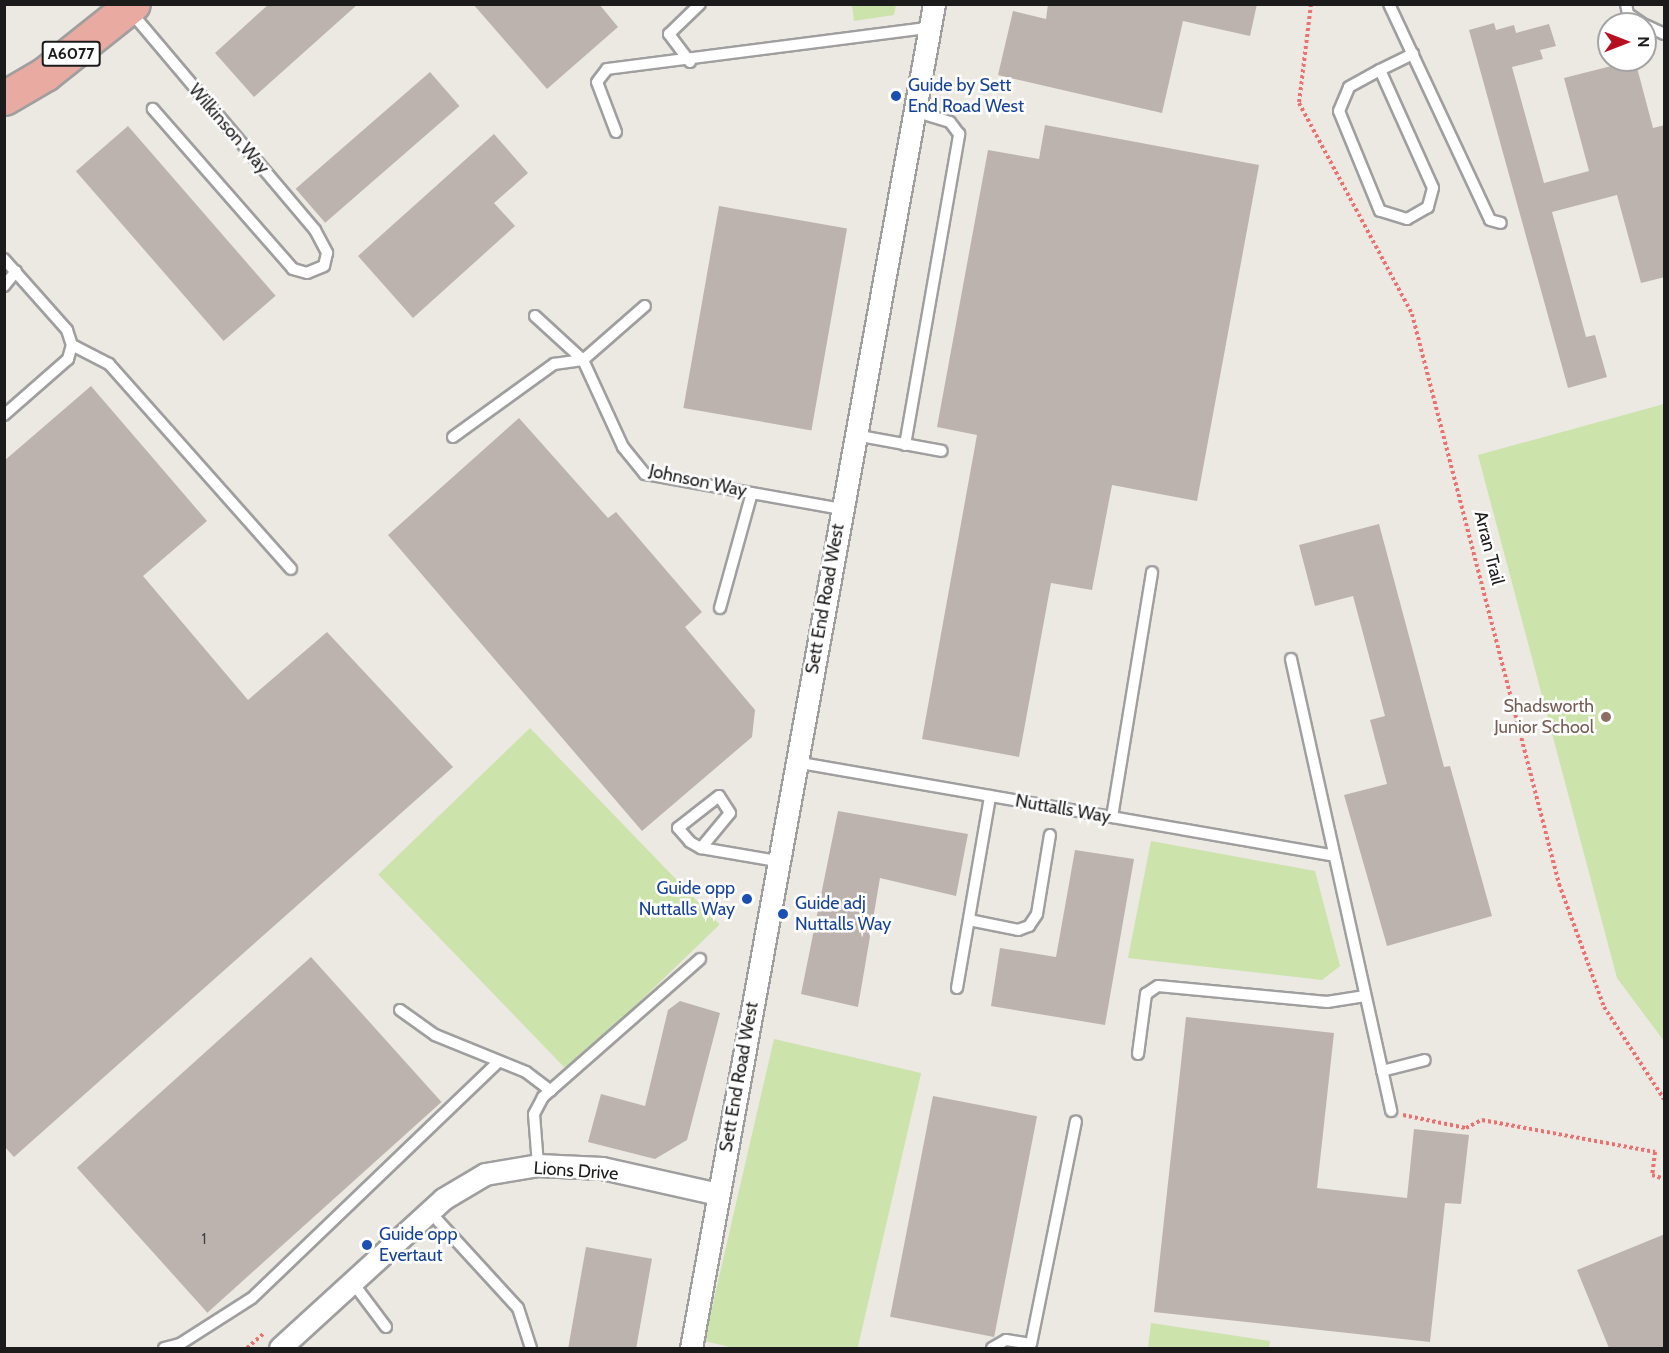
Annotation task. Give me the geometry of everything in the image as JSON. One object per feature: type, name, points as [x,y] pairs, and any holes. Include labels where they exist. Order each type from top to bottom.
[{"type":"highway","name":"A6077","points":[[5,98],[130,6]]},
{"type":"street","name":"Sett End Road West","points":[[691,1348],[777,861],[934,4]]},
{"type":"street","name":"Lions Drive","points":[[280,1348],[430,1212],[485,1174],[538,1165],[602,1168],[718,1194]]},
{"type":"lane","points":[[690,62],[669,34],[700,4]]},
{"type":"lane","points":[[1389,4],[1490,220],[1501,223]]},
{"type":"lane","name":"Wilkinson Way","points":[[130,6],[315,230],[327,253],[324,266],[307,273],[293,269],[153,109]]},
{"type":"lane","points":[[616,132],[597,82],[607,69],[690,62],[929,28]]},
{"type":"lane","points":[[1380,70],[1432,188],[1428,207],[1407,219],[1380,211],[1339,111],[1349,87],[1380,70],[1413,54]]},
{"type":"lane","points":[[905,445],[959,134],[950,122],[914,111]]},
{"type":"lane","points":[[4,259],[67,330],[72,345],[68,359],[4,415]]},
{"type":"lane","points":[[4,286],[16,271]]},
{"type":"lane","points":[[453,437],[554,364],[583,360],[645,306]]},
{"type":"lane","name":"Johnson Way","points":[[535,316],[583,360],[623,447],[645,474],[841,509]]},
{"type":"lane","points":[[72,345],[109,364],[291,569]]},
{"type":"lane","points":[[855,435],[942,452]]},
{"type":"lane","points":[[720,608],[752,493]]},
{"type":"lane","points":[[1112,817],[1152,572]]},
{"type":"lane","points":[[1291,659],[1330,855],[1391,1111]]},
{"type":"lane","name":"Nuttalls Way","points":[[795,762],[1330,855]]},
{"type":"lane","points":[[957,988],[990,796]]},
{"type":"lane","points":[[701,848],[726,822],[730,813],[725,798],[713,798],[678,828],[701,848],[777,861]]},
{"type":"lane","points":[[969,920],[1018,930],[1029,926],[1037,914],[1050,835]]},
{"type":"lane","points":[[538,1165],[534,1114],[551,1091],[700,959]]},
{"type":"lane","points":[[1138,1054],[1146,994],[1158,986],[1327,1002],[1364,996]]},
{"type":"lane","points":[[400,1010],[435,1035],[499,1061],[551,1091]]},
{"type":"lane","points":[[1382,1071],[1425,1060]]},
{"type":"lane","points":[[164,1348],[180,1344],[252,1298],[499,1061]]},
{"type":"lane","points":[[992,1348],[1006,1340],[1031,1344],[1076,1121]]},
{"type":"lane","points":[[430,1212],[519,1308],[531,1348]]},
{"type":"lane","points":[[352,1283],[386,1327]]},
{"type":"path","name":"Arran Trail","points":[[1311,4],[1299,103],[1412,314],[1559,884],[1604,1007],[1665,1099]]},
{"type":"path","points":[[1391,1111],[1421,1122],[1466,1128],[1482,1120],[1654,1152],[1652,1175],[1665,1179]]},
{"type":"green space","points":[[852,4],[896,5],[894,15],[854,21]]},
{"type":"green space","name":"Shadsworth Junior School","points":[[1664,404],[1664,1041],[1617,978],[1478,455]]},
{"type":"green space","points":[[530,728],[720,924],[568,1071],[378,875]]},
{"type":"green space","points":[[1151,841],[1315,871],[1340,966],[1322,980],[1128,958]]},
{"type":"green space","points":[[774,1039],[921,1073],[858,1348],[734,1348],[704,1341]]},
{"type":"green space","points":[[1151,1323],[1270,1341],[1269,1348],[1148,1348]]},
{"type":"building","points":[[269,4],[358,4],[254,97],[215,53]]},
{"type":"building","points":[[473,4],[599,4],[618,27],[547,89]]},
{"type":"building","points":[[1048,4],[1257,4],[1250,36],[1183,21],[1162,113],[998,75],[1013,11],[1046,19]]},
{"type":"building","points":[[1494,23],[1496,30],[1514,25],[1516,33],[1549,24],[1556,46],[1540,50],[1543,59],[1512,67],[1544,183],[1589,171],[1564,78],[1597,70],[1597,72],[1638,72],[1653,128],[1665,125],[1665,277],[1641,283],[1617,195],[1552,212],[1586,337],[1595,335],[1607,377],[1568,388],[1469,30]]},
{"type":"building","points":[[430,72],[460,106],[325,223],[296,189]]},
{"type":"building","points":[[1045,125],[1259,165],[1197,501],[1112,485],[1092,590],[1051,583],[1019,757],[922,739],[977,435],[937,427],[988,150],[1039,159]]},
{"type":"building","points":[[128,126],[276,296],[224,341],[76,171]]},
{"type":"building","points":[[494,134],[528,173],[494,203],[515,226],[413,318],[358,256]]},
{"type":"building","points":[[719,206],[847,229],[811,430],[683,408]]},
{"type":"building","points":[[91,386],[207,521],[143,576],[248,700],[327,632],[453,767],[14,1157],[4,1146],[4,461]]},
{"type":"building","points":[[519,418],[608,518],[616,512],[702,612],[685,627],[755,710],[752,737],[642,831],[388,535]]},
{"type":"building","points":[[1379,524],[1444,767],[1450,766],[1492,916],[1387,946],[1344,795],[1387,784],[1370,720],[1385,716],[1353,596],[1315,606],[1299,545]]},
{"type":"building","points":[[838,811],[968,834],[956,896],[880,878],[858,1007],[801,994]]},
{"type":"building","points":[[1075,850],[1134,859],[1105,1025],[991,1006],[1000,948],[1056,957]]},
{"type":"building","points":[[311,957],[441,1102],[207,1313],[77,1168]]},
{"type":"building","points":[[680,1001],[720,1013],[687,1140],[655,1159],[588,1142],[601,1094],[645,1106],[668,1010]]},
{"type":"building","points":[[1186,1017],[1334,1033],[1317,1188],[1407,1198],[1414,1129],[1469,1135],[1461,1204],[1445,1203],[1430,1342],[1154,1312]]},
{"type":"building","points":[[933,1096],[1037,1116],[994,1337],[890,1317]]},
{"type":"building","points":[[1665,1234],[1665,1348],[1609,1348],[1577,1270]]},
{"type":"building","points":[[586,1247],[652,1259],[636,1348],[568,1348]]},
{"type":"place","name":"Guide by Sett End Road West","points":[[896,96]]},
{"type":"place","name":"Shadsworth Junior School","points":[[1606,717]]},
{"type":"place","name":"Guide opp Nuttalls Way","points":[[747,899]]},
{"type":"place","name":"Guide adj Nuttalls Way","points":[[783,914]]},
{"type":"place","name":"Guide opp Evertaut","points":[[367,1245]]}]
